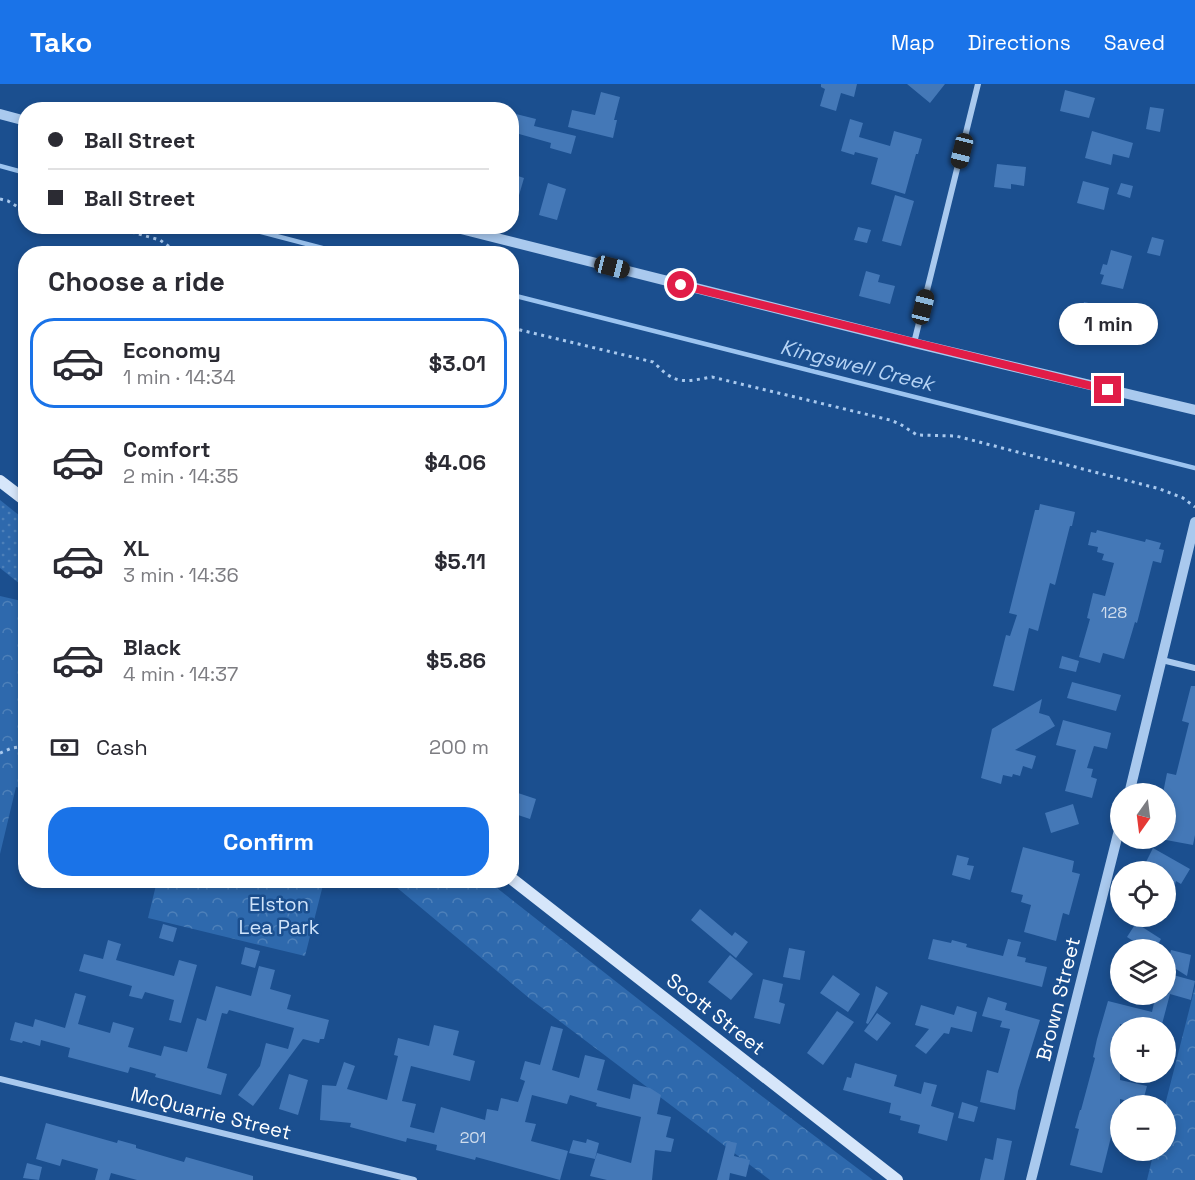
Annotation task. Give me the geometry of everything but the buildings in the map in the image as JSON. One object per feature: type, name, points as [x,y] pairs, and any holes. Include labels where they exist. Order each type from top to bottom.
[{"type":"main road","points":[[0,481],[18,495]]},
{"type":"main road","name":"Scott Street","points":[[519,884],[897,1180]]},
{"type":"street","points":[[914,343],[978,84]]},
{"type":"street","points":[[0,114],[18,119]]},
{"type":"street","points":[[481,234],[914,343],[1195,410]]},
{"type":"street","points":[[1132,783],[1195,522]]},
{"type":"street","points":[[1162,660],[1195,668]]},
{"type":"street","name":"Brown Street","points":[[1031,1180],[1114,849]]},
{"type":"street","name":"McQuarrie Street","points":[[0,1079],[414,1180]]},
{"type":"street","points":[[373,1180],[375,1170]]},
{"type":"path","points":[[0,199],[18,207]]},
{"type":"path","points":[[139,234],[160,240],[168,246]]},
{"type":"path","points":[[519,330],[653,362],[669,375],[682,380],[712,377],[890,420],[917,435],[956,436],[1067,464],[1173,494],[1195,507]]},
{"type":"path","points":[[0,753],[18,747]]},
{"type":"green space","points":[[0,500],[18,514],[18,582],[0,568]]},
{"type":"green space","points":[[0,596],[18,600],[18,787],[16,787],[0,854]]},
{"type":"green space","name":"Elston Lea Park","points":[[155,888],[322,888],[305,956],[148,918]]},
{"type":"green space","points":[[397,888],[497,888],[759,1094],[873,1180],[770,1180],[529,998]]},
{"type":"green space","points":[[1195,987],[1195,1180],[1147,1180],[1152,1161],[1176,1161],[1176,1095],[1168,1095],[1171,1083],[1176,1083],[1176,1062]]},
{"type":"waterway","name":"Kingswell Creek","points":[[0,166],[18,171]]},
{"type":"waterway","name":"Kingswell Creek","points":[[269,234],[314,246]]},
{"type":"waterway","name":"Kingswell Creek","points":[[519,297],[1195,468]]},
{"type":"route","points":[[681,285],[1108,390]]}]
